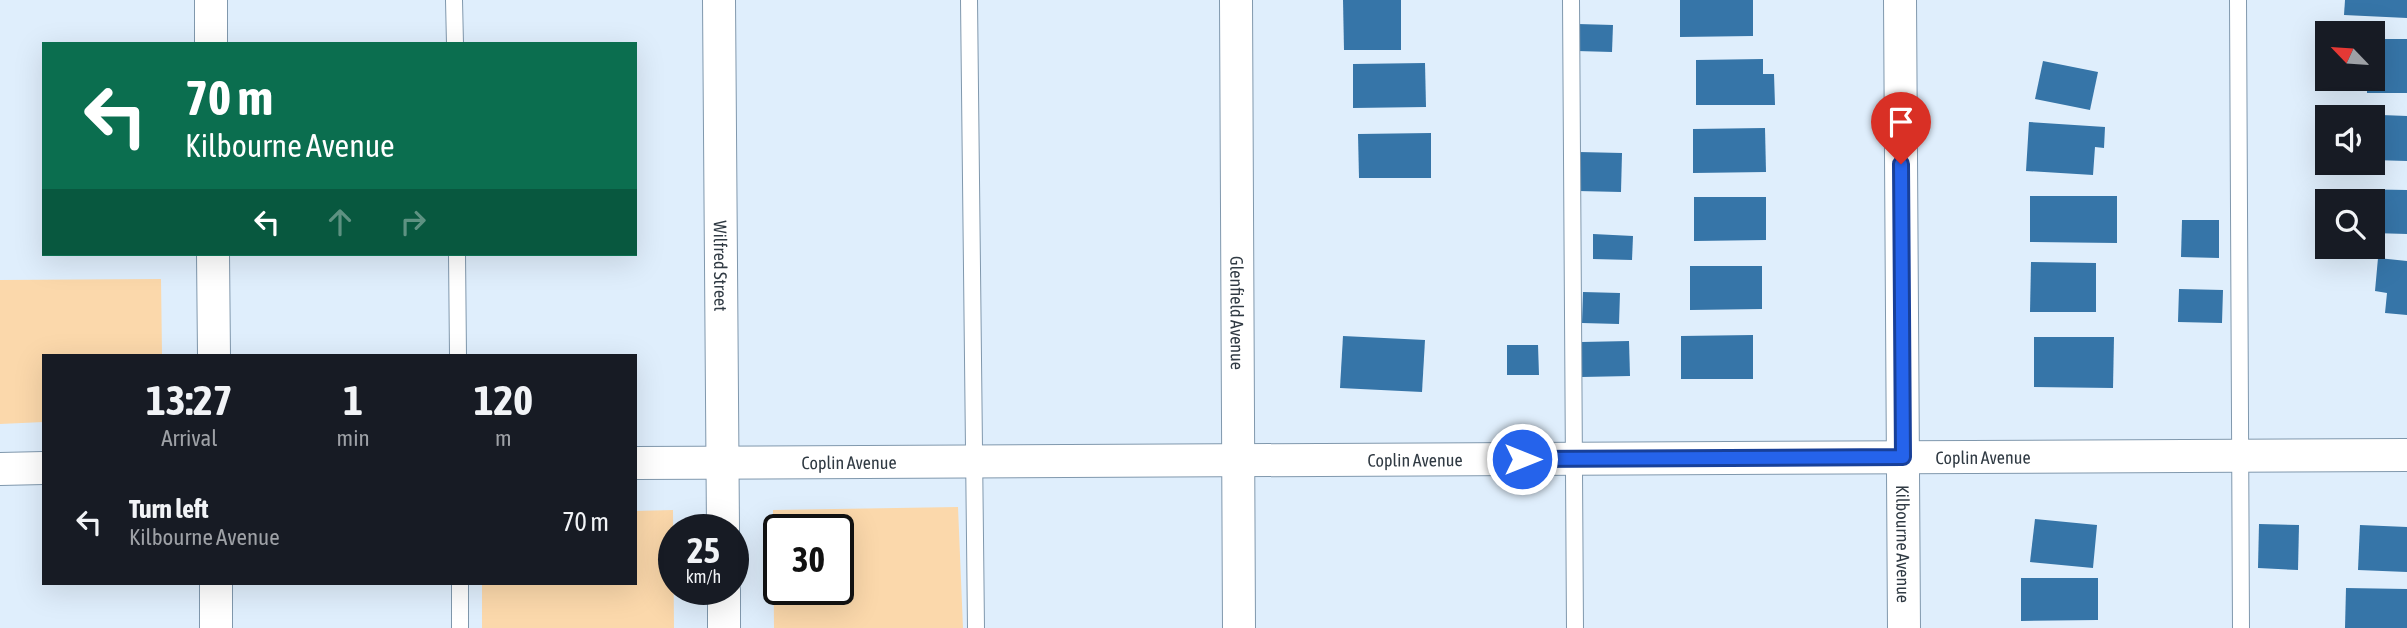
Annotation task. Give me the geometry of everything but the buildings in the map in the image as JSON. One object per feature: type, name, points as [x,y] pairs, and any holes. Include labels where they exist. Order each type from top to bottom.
[{"type":"street","points":[[211,0],[211,42]]},
{"type":"street","name":"Wilfred Street","points":[[719,0],[723,514]]},
{"type":"street","name":"Glenfield Avenue","points":[[1236,0],[1239,628]]},
{"type":"street","name":"Kilbourne Avenue","points":[[1900,0],[1903,628]]},
{"type":"street","points":[[213,256],[214,354]]},
{"type":"street","name":"Coplin Avenue","points":[[637,463],[2407,455]]},
{"type":"street","points":[[0,469],[42,468]]},
{"type":"street","points":[[216,585],[216,628]]},
{"type":"street","points":[[724,605],[724,628]]},
{"type":"lane","points":[[454,0],[455,42]]},
{"type":"lane","points":[[970,0],[976,628]]},
{"type":"lane","points":[[1571,0],[1576,628]]},
{"type":"lane","points":[[2238,0],[2241,628]]},
{"type":"lane","points":[[457,256],[458,354]]},
{"type":"lane","points":[[460,585],[460,628]]},
{"type":"shaded area","points":[[161,279],[162,354],[42,354],[42,422],[0,424],[0,280]]},
{"type":"shaded area","points":[[958,507],[963,628],[774,628],[774,605],[854,605],[854,514],[773,514],[773,510]]},
{"type":"shaded area","points":[[673,510],[673,514],[658,514],[658,605],[674,605],[674,628],[482,628],[482,585],[637,585],[637,511]]},
{"type":"route","points":[[1522,459],[1903,457],[1901,164]]}]
